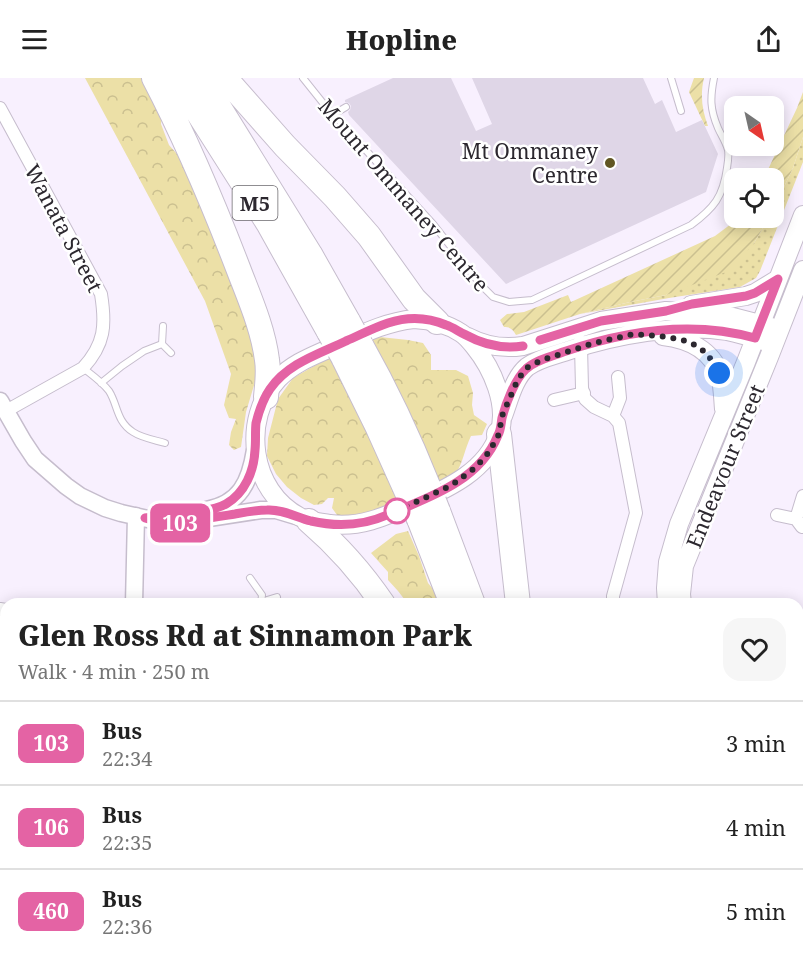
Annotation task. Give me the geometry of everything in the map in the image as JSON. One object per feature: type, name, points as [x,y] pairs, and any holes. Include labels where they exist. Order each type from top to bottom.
[{"type":"highway","points":[[154,78],[181,132],[210,199],[249,298],[268,363],[266,397]]},
{"type":"highway","name":"M5","points":[[176,78],[268,224],[339,327],[352,351],[380,379],[397,412],[419,492],[428,515],[471,598]]},
{"type":"highway","name":"M5","points":[[201,78],[310,254],[339,327]]},
{"type":"highway","points":[[225,78],[285,146],[335,196],[369,236],[414,299],[437,322]]},
{"type":"highway","points":[[501,425],[517,598]]},
{"type":"highway","name":"M5","points":[[428,515],[450,598]]},
{"type":"highway","points":[[304,519],[324,533],[379,598]]},
{"type":"main road","name":"Endeavour Street","points":[[667,598],[669,562],[677,534],[803,215]]},
{"type":"main road","name":"Endeavour Street","points":[[681,598],[684,566],[803,270]]},
{"type":"main road","points":[[777,336],[705,329],[634,334],[581,346],[542,360],[528,367],[518,379],[489,452],[476,467],[461,480],[433,495],[369,522],[340,525],[304,519],[288,509],[264,480],[255,450],[256,424],[266,397],[290,368],[389,323],[414,319],[427,320],[453,328],[491,345],[523,346],[601,321],[746,296],[778,279]]},
{"type":"main road","points":[[666,311],[725,315],[757,335]]},
{"type":"main road","points":[[464,334],[490,369],[496,384],[501,425]]},
{"type":"main road","points":[[634,334],[668,337],[699,347],[708,355],[719,373],[725,414]]},
{"type":"street","name":"Wanata Street","points":[[0,108],[102,294],[105,318],[99,345],[83,368],[3,406]]},
{"type":"street","points":[[576,328],[581,346],[582,388],[585,399],[594,407],[613,416],[619,423],[636,513],[613,598]]},
{"type":"street","points":[[613,416],[620,398],[618,378]]},
{"type":"street","points":[[554,400],[584,393]]},
{"type":"street","points":[[3,406],[35,459],[80,496],[105,508],[166,524],[269,509],[304,519]]},
{"type":"street","points":[[140,517],[208,510],[226,504],[238,494],[248,480],[255,450]]},
{"type":"street","points":[[777,515],[799,523],[803,496]]},
{"type":"street","points":[[134,598],[140,517]]},
{"type":"lane","name":"Mount Ommaney Centre","points":[[303,78],[433,224],[481,285],[493,297],[509,302],[532,300],[675,233],[707,214],[720,197],[729,159],[728,149],[716,122],[710,99],[714,78]]},
{"type":"lane","points":[[671,78],[681,111]]},
{"type":"lane","points":[[334,114],[346,107]]},
{"type":"lane","points":[[163,326],[162,344],[171,353]]},
{"type":"lane","points":[[101,382],[144,351],[162,344]]},
{"type":"lane","points":[[83,368],[101,382],[110,393],[123,423],[133,432],[165,443]]},
{"type":"lane","points":[[250,578],[262,598]]},
{"type":"green space","points":[[85,78],[144,78],[162,115],[161,124],[169,145],[184,162],[259,352],[241,447],[234,450],[229,445],[236,419],[229,418],[224,405],[231,374],[205,301]]},
{"type":"green space","points":[[694,78],[704,78],[702,102],[708,126],[705,126],[689,92]]},
{"type":"green space","points":[[803,92],[803,137],[784,187],[784,168],[769,168],[774,156],[784,156],[784,136]]},
{"type":"green space","points":[[803,137],[803,162],[784,210],[784,187]]},
{"type":"green space","points":[[726,228],[763,228],[733,268],[666,295],[580,314],[516,335],[508,327],[504,327],[500,320],[507,314],[524,312],[568,295],[571,302],[715,236]]},
{"type":"green space","points":[[763,228],[777,228],[756,278],[740,287],[580,314],[666,295],[754,243]]},
{"type":"green space","points":[[380,337],[423,343],[431,355],[431,370],[456,370],[468,376],[473,393],[474,415],[487,424],[482,435],[471,436],[456,473],[437,487],[367,341]]},
{"type":"green space","points":[[330,357],[399,495],[389,505],[371,514],[337,515],[332,508],[334,498],[328,498],[322,504],[314,505],[301,498],[276,474],[267,456],[268,438],[278,399],[293,378]]},
{"type":"green space","points":[[408,531],[428,583],[437,598],[403,598],[388,580],[388,572],[371,553],[396,534]]},
{"type":"building","name":"Mt Ommaney Centre","points":[[393,78],[451,78],[476,131],[492,124],[472,78],[643,78],[655,104],[662,100],[676,132],[702,120],[718,154],[706,192],[506,284],[349,115],[351,106],[345,100]]},
{"type":"bus line","name":"103","points":[[523,346],[506,347],[484,344],[446,325],[414,319],[389,323],[303,361],[283,374],[271,388],[262,405],[256,424],[252,467],[248,480],[238,494],[217,508],[145,518],[166,524],[177,524],[269,509],[309,521],[340,525],[369,522],[443,490],[469,474],[489,452],[499,434],[502,416],[515,384],[528,367],[581,346],[632,334],[705,329],[727,331],[755,338],[778,279],[746,296],[601,321],[540,340]]},
{"type":"place","name":"Mt Ommaney Centre","points":[[610,163]]},
{"type":"route","points":[[397,511],[452,485],[476,467],[489,452],[499,434],[502,416],[518,379],[524,370],[542,360],[581,346],[634,334],[686,341],[699,347],[708,355],[719,373]]}]
